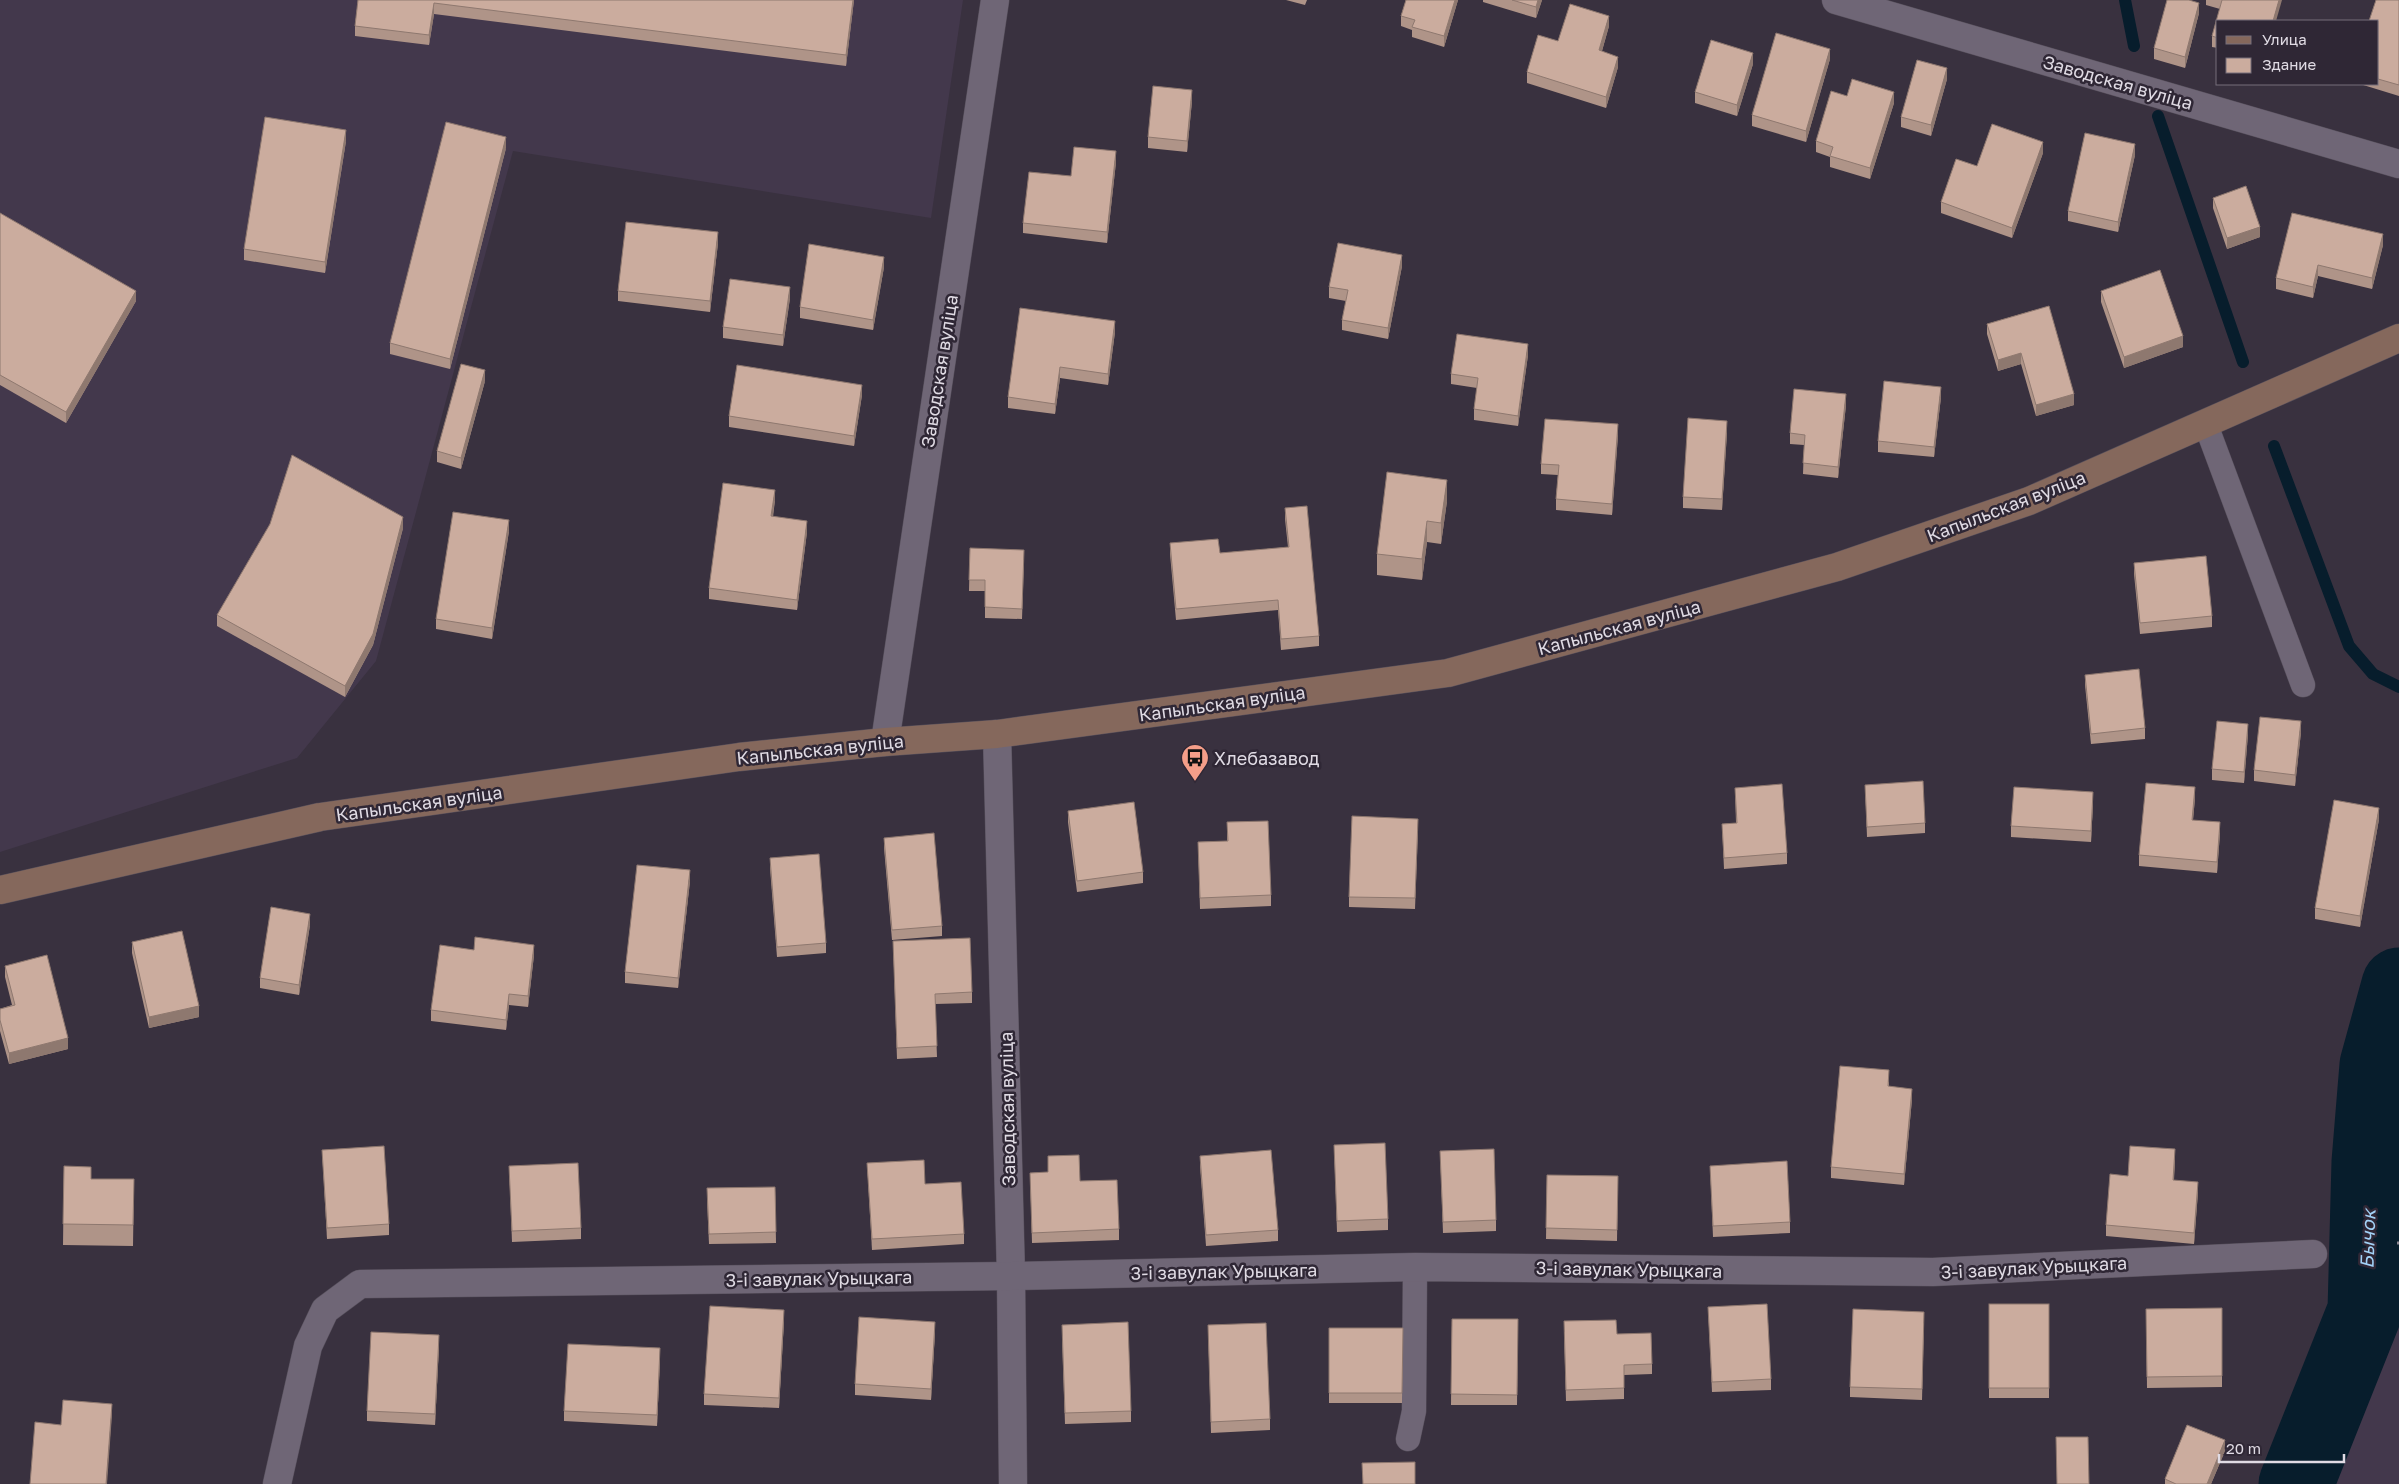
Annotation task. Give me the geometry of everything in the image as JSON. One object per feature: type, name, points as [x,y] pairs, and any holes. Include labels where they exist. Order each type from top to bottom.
[{"type":"main road","name":"Капыльская вуліца","points":[[0,890],[320,817],[738,757],[885,742],[998,734],[1448,673],[1837,567],[2029,501],[2399,338]]},
{"type":"street","name":"Заводская вуліца","points":[[885,742],[995,0]]},
{"type":"street","name":"Заводская вуліца","points":[[1836,0],[2399,164]]},
{"type":"street","name":"Заводская вуліца","points":[[998,734],[1011,1276],[1013,1484]]},
{"type":"street","name":"3-і завулак Урыцкага","points":[[277,1484],[308,1346],[325,1310],[360,1284],[1011,1276],[1415,1267],[1933,1272],[2313,1254]]},
{"type":"lane","points":[[2206,424],[2303,685]]},
{"type":"lane","points":[[1408,1439],[1414,1411],[1415,1267]]},
{"type":"shaded area","points":[[0,0],[963,0],[931,218],[513,151],[376,661],[297,758],[0,852]]},
{"type":"shaded area","points":[[2399,1285],[2399,1484],[2329,1484],[2377,1367]]},
{"type":"building","points":[[358,0],[853,0],[846,55],[434,3],[429,35],[355,26]]},
{"type":"building","points":[[1406,0],[1455,0],[1444,36],[1412,27],[1415,20],[1401,16]]},
{"type":"building","points":[[1512,0],[1538,0],[1536,7]]},
{"type":"building","points":[[2167,0],[2189,0],[2199,3],[2185,57],[2154,48]]},
{"type":"building","points":[[2222,0],[2279,0],[2273,20],[2216,20]]},
{"type":"building","points":[[2376,0],[2399,0],[2399,85],[2379,79],[2379,20],[2369,20]]},
{"type":"building","points":[[1570,4],[1609,16],[1599,50],[1618,57],[1606,97],[1527,72],[1538,35],[1558,41]]},
{"type":"building","points":[[2216,22],[2216,37],[2212,36]]},
{"type":"building","points":[[1776,33],[1830,49],[1806,131],[1752,115]]},
{"type":"building","points":[[1711,40],[1753,53],[1737,105],[1695,92]]},
{"type":"building","points":[[1917,60],[1947,68],[1931,125],[1901,117]]},
{"type":"building","points":[[1852,79],[1894,92],[1870,168],[1830,156],[1833,147],[1816,141],[1831,91],[1847,96]]},
{"type":"building","points":[[1153,86],[1192,90],[1187,141],[1148,137]]},
{"type":"building","points":[[265,117],[346,130],[325,262],[244,249]]},
{"type":"building","points":[[446,122],[506,137],[450,359],[390,343]]},
{"type":"building","points":[[1992,124],[2043,142],[2012,228],[1941,202],[1956,159],[1977,166]]},
{"type":"building","points":[[2085,133],[2135,144],[2118,222],[2068,211]]},
{"type":"building","points":[[1074,147],[1116,151],[1107,232],[1023,223],[1029,172],[1071,176]]},
{"type":"building","points":[[2246,186],[2260,227],[2227,238],[2213,198]]},
{"type":"building","points":[[0,213],[136,291],[66,412],[0,375]]},
{"type":"building","points":[[2292,213],[2383,234],[2372,278],[2318,265],[2313,287],[2276,278]]},
{"type":"building","points":[[626,222],[718,232],[710,301],[618,291]]},
{"type":"building","points":[[1338,243],[1402,255],[1388,328],[1342,320],[1348,290],[1329,287]]},
{"type":"building","points":[[809,244],[884,257],[873,320],[800,307]]},
{"type":"building","points":[[2160,270],[2183,336],[2124,357],[2101,291]]},
{"type":"building","points":[[730,279],[790,287],[783,335],[723,327]]},
{"type":"building","points":[[2049,306],[2074,394],[2036,405],[2021,353],[1998,360],[1987,324]]},
{"type":"building","points":[[1020,308],[1115,321],[1108,374],[1060,367],[1055,404],[1008,397]]},
{"type":"building","points":[[1457,334],[1528,344],[1518,416],[1474,409],[1478,378],[1451,374]]},
{"type":"building","points":[[461,364],[485,370],[461,458],[437,451]]},
{"type":"building","points":[[737,365],[862,385],[854,436],[729,416]]},
{"type":"building","points":[[1884,381],[1941,387],[1934,447],[1878,441]]},
{"type":"building","points":[[1794,389],[1846,394],[1838,467],[1803,463],[1805,435],[1790,433]]},
{"type":"building","points":[[1688,418],[1727,421],[1722,499],[1683,497]]},
{"type":"building","points":[[1545,419],[1618,424],[1612,504],[1556,499],[1559,465],[1541,464]]},
{"type":"building","points":[[292,455],[403,517],[373,634],[345,686],[217,615],[270,524]]},
{"type":"building","points":[[1387,472],[1447,480],[1441,523],[1427,521],[1422,559],[1377,554]]},
{"type":"building","points":[[723,483],[775,490],[771,516],[807,521],[797,600],[709,588]]},
{"type":"building","points":[[1307,506],[1319,636],[1281,639],[1278,600],[1176,609],[1170,543],[1218,539],[1220,553],[1289,547],[1285,508]]},
{"type":"building","points":[[453,512],[509,520],[492,628],[436,619]]},
{"type":"building","points":[[970,548],[1024,550],[1022,609],[985,607],[985,580],[969,580]]},
{"type":"building","points":[[2206,556],[2212,616],[2140,623],[2134,563]]},
{"type":"building","points":[[2139,669],[2145,728],[2091,734],[2085,675]]},
{"type":"building","points":[[2260,717],[2301,721],[2295,775],[2254,770]]},
{"type":"building","points":[[2217,721],[2248,724],[2244,772],[2212,769]]},
{"type":"building","points":[[1923,781],[1925,823],[1867,827],[1865,785]]},
{"type":"building","points":[[2146,783],[2195,787],[2192,820],[2220,822],[2217,862],[2139,855]]},
{"type":"building","points":[[1782,784],[1787,853],[1724,858],[1722,824],[1737,823],[1735,788]]},
{"type":"building","points":[[2014,787],[2093,792],[2091,831],[2011,826]]},
{"type":"building","points":[[2334,800],[2379,808],[2360,916],[2315,908]]},
{"type":"building","points":[[1134,802],[1143,872],[1077,881],[1068,811]]},
{"type":"building","points":[[1352,816],[1418,819],[1415,898],[1349,897]]},
{"type":"building","points":[[1268,821],[1271,895],[1200,898],[1198,842],[1228,841],[1227,822]]},
{"type":"building","points":[[934,833],[942,926],[892,930],[884,838]]},
{"type":"building","points":[[819,854],[826,943],[777,947],[770,858]]},
{"type":"building","points":[[637,865],[690,870],[678,978],[625,972]]},
{"type":"building","points":[[271,907],[310,914],[299,985],[260,978]]},
{"type":"building","points":[[182,931],[199,1006],[149,1017],[132,942]]},
{"type":"building","points":[[475,937],[534,945],[528,996],[509,994],[506,1020],[431,1010],[440,945],[474,950]]},
{"type":"building","points":[[970,938],[972,992],[935,994],[937,1046],[897,1048],[893,941]]},
{"type":"building","points":[[47,955],[68,1038],[9,1053],[0,1020],[0,1009],[15,1005],[5,966]]},
{"type":"building","points":[[1840,1066],[1889,1070],[1888,1086],[1912,1089],[1904,1174],[1831,1167]]},
{"type":"building","points":[[1385,1143],[1388,1219],[1337,1221],[1334,1145]]},
{"type":"building","points":[[384,1146],[389,1224],[327,1228],[322,1150]]},
{"type":"building","points":[[2130,1146],[2175,1149],[2173,1180],[2198,1182],[2194,1233],[2106,1225],[2110,1174],[2128,1176]]},
{"type":"building","points":[[1494,1149],[1496,1220],[1443,1222],[1440,1151]]},
{"type":"building","points":[[1271,1150],[1278,1230],[1206,1235],[1200,1156]]},
{"type":"building","points":[[1079,1155],[1080,1181],[1117,1180],[1119,1229],[1032,1233],[1030,1173],[1048,1172],[1048,1156]]},
{"type":"building","points":[[924,1160],[925,1184],[961,1182],[964,1234],[872,1239],[867,1163]]},
{"type":"building","points":[[1787,1161],[1790,1222],[1713,1226],[1710,1166]]},
{"type":"building","points":[[578,1163],[581,1228],[512,1231],[509,1166]]},
{"type":"building","points":[[64,1166],[91,1167],[91,1179],[134,1179],[133,1225],[63,1224]]},
{"type":"building","points":[[1547,1175],[1618,1176],[1617,1230],[1546,1228]]},
{"type":"building","points":[[775,1187],[776,1232],[709,1234],[707,1188]]},
{"type":"building","points":[[1767,1304],[1771,1379],[1712,1382],[1708,1307]]},
{"type":"building","points":[[1989,1304],[2049,1304],[2049,1388],[1989,1388]]},
{"type":"building","points":[[710,1306],[784,1310],[779,1398],[704,1394]]},
{"type":"building","points":[[2222,1308],[2222,1376],[2147,1377],[2146,1309]]},
{"type":"building","points":[[1853,1309],[1924,1312],[1922,1389],[1850,1387]]},
{"type":"building","points":[[859,1317],[935,1322],[931,1389],[855,1384]]},
{"type":"building","points":[[1452,1319],[1518,1319],[1517,1395],[1451,1394]]},
{"type":"building","points":[[1616,1320],[1617,1334],[1651,1333],[1652,1364],[1624,1365],[1624,1388],[1566,1390],[1564,1321]]},
{"type":"building","points":[[1128,1322],[1131,1411],[1065,1413],[1062,1325]]},
{"type":"building","points":[[1266,1323],[1270,1419],[1211,1422],[1208,1325]]},
{"type":"building","points":[[1329,1328],[1403,1328],[1402,1393],[1329,1393]]},
{"type":"building","points":[[371,1332],[439,1335],[435,1414],[367,1411]]},
{"type":"building","points":[[568,1344],[660,1348],[657,1415],[564,1411]]},
{"type":"building","points":[[63,1400],[112,1404],[106,1484],[30,1484],[35,1422],[61,1425]]},
{"type":"building","points":[[2187,1425],[2225,1440],[2207,1484],[2176,1484],[2165,1479]]},
{"type":"building","points":[[2056,1437],[2088,1437],[2089,1484],[2057,1484]]},
{"type":"building","points":[[1415,1462],[1415,1484],[1363,1484],[1362,1463]]},
{"type":"waterway","points":[[2125,0],[2134,46]]},
{"type":"waterway","points":[[2158,116],[2243,362]]},
{"type":"waterway","points":[[2274,446],[2349,646],[2373,674],[2399,687]]},
{"type":"waterway","name":"Бычок","points":[[2296,1484],[2365,1311],[2369,1162],[2377,1065],[2399,985]]},
{"type":"place","name":"Хлебазавод","points":[[1195,782]]}]
